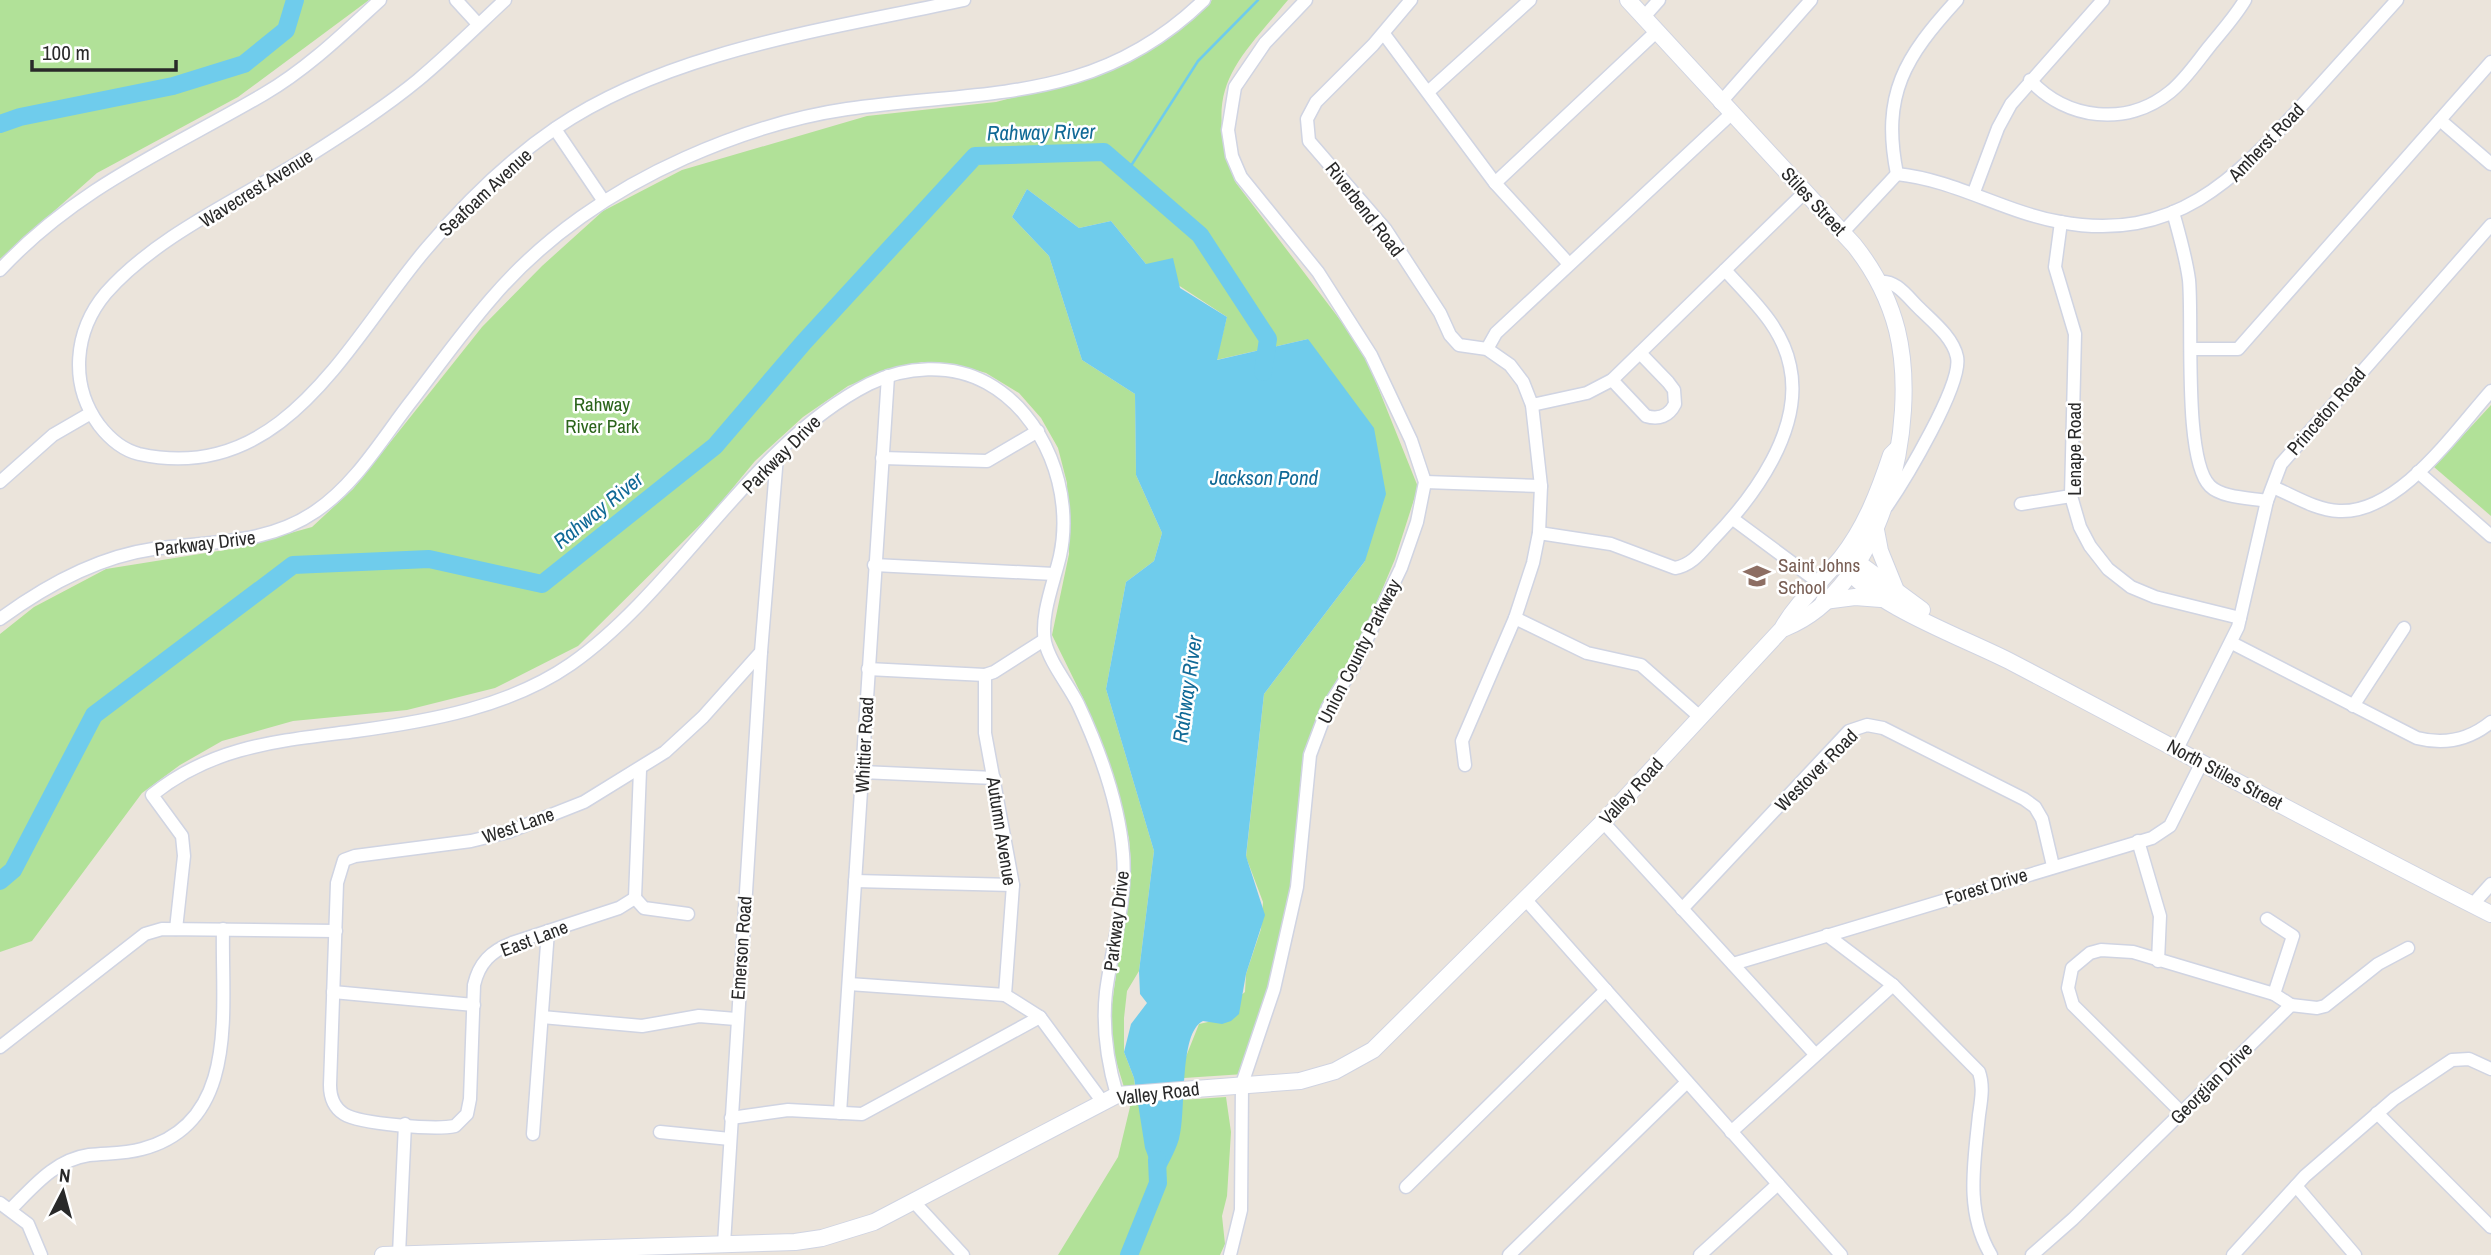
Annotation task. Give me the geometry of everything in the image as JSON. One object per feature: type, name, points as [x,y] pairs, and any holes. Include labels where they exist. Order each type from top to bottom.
[{"type":"street","points":[[0,270],[56,217],[87,194],[154,152],[267,93],[335,41],[380,0]]},
{"type":"street","points":[[456,0],[478,24]]},
{"type":"street","name":"Wavecrest Avenue","points":[[91,413],[81,385],[80,343],[91,314],[113,287],[152,251],[305,158],[417,81],[505,0]]},
{"type":"street","name":"Seafoam Avenue","points":[[91,413],[121,446],[155,457],[209,456],[243,446],[267,433],[302,405],[419,258],[472,199],[555,129],[624,90],[684,68],[756,47],[964,0]]},
{"type":"street","name":"Parkway Drive","points":[[0,619],[44,589],[105,561],[150,550],[233,542],[270,534],[317,510],[356,474],[493,296],[543,248],[603,200],[685,158],[743,135],[802,117],[881,105],[1003,94],[1065,81],[1124,60],[1172,29],[1204,0]]},
{"type":"street","name":"Union County Parkway","points":[[1242,1084],[1275,989],[1297,887],[1310,755],[1328,707],[1353,668],[1401,568],[1417,522],[1425,482],[1411,440],[1371,355],[1318,272],[1241,177],[1232,156],[1228,130],[1235,87],[1265,43],[1307,0]]},
{"type":"street","name":"Riverbend Road","points":[[1411,0],[1384,34],[1317,103],[1307,119],[1307,134],[1386,230],[1459,345],[1487,349],[1510,365],[1523,382],[1532,405],[1541,486],[1539,533],[1533,563],[1515,618],[1462,741],[1465,765]]},
{"type":"street","points":[[1429,92],[1530,0]]},
{"type":"street","name":"Stiles Street","points":[[1628,0],[1725,108],[1843,232],[1879,282],[1897,330],[1902,361],[1903,402],[1894,482],[1876,530],[1853,567]]},
{"type":"street","points":[[1643,18],[1659,0]]},
{"type":"street","points":[[1487,349],[1496,333],[1725,108],[1811,0]]},
{"type":"street","points":[[1843,232],[1897,173],[1892,121],[1904,71],[1920,41],[1956,0]]},
{"type":"street","points":[[1974,192],[1998,128],[2011,104],[2103,0]]},
{"type":"street","points":[[2030,80],[2053,100],[2082,112],[2114,115],[2145,107],[2173,90],[2245,0]]},
{"type":"street","name":"Amherst Road","points":[[1897,173],[1974,192],[2039,217],[2061,222],[2107,225],[2173,212],[2215,191],[2252,161],[2397,0]]},
{"type":"street","points":[[1495,183],[1656,32]]},
{"type":"street","points":[[1384,34],[1495,183],[1569,264]]},
{"type":"street","points":[[2190,349],[2238,349],[2491,62]]},
{"type":"street","points":[[2440,120],[2491,164]]},
{"type":"street","points":[[555,129],[603,200]]},
{"type":"street","points":[[1532,405],[1587,393],[1612,380],[1806,191]]},
{"type":"street","points":[[2173,212],[2188,277],[2193,419],[2206,480],[2222,492],[2267,501]]},
{"type":"street","name":"Lenape Road","points":[[2061,222],[2054,267],[2075,334],[2071,496],[2080,527],[2090,546],[2108,569],[2131,587],[2155,597],[2240,618]]},
{"type":"street","name":"Princeton Road","points":[[2177,749],[2232,643],[2267,501],[2281,464],[2491,226]]},
{"type":"street","points":[[1539,533],[1611,544],[1675,568],[1693,560],[1733,519],[1777,448],[1786,426],[1793,390],[1790,365],[1777,331],[1725,270]]},
{"type":"street","points":[[1879,282],[1888,282],[1902,290],[1945,335],[1958,359],[1954,379],[1911,471],[1885,509]]},
{"type":"street","points":[[1612,380],[1646,416],[1661,418],[1668,414],[1675,404],[1674,390],[1640,353]]},
{"type":"street","name":"Parkway Drive","points":[[176,929],[184,856],[182,836],[152,795],[174,778],[218,756],[271,741],[436,719],[508,696],[569,665],[626,618],[818,415],[888,376],[935,369],[974,377],[1008,397],[1038,431],[1056,473],[1061,504],[1062,538],[1044,640],[1079,707],[1101,764],[1123,851],[1122,901],[1104,1017],[1107,1055],[1116,1096]]},
{"type":"street","name":"Whittier Road","points":[[840,1113],[888,376]]},
{"type":"street","points":[[2273,487],[2321,508],[2341,511],[2365,507],[2389,497],[2418,472],[2491,391]]},
{"type":"street","points":[[0,481],[53,435],[91,413]]},
{"type":"street","points":[[882,458],[987,461],[1038,431]]},
{"type":"street","name":"Stiles Street","points":[[1840,558],[1868,512],[1891,455],[1897,449]]},
{"type":"street","points":[[761,652],[777,456]]},
{"type":"street","points":[[2418,472],[2491,536]]},
{"type":"street","points":[[1425,482],[1541,486]]},
{"type":"street","points":[[2021,504],[2071,496]]},
{"type":"street","points":[[1733,519],[1818,582],[1824,601],[1891,596],[1876,530]]},
{"type":"street","name":"North Stiles Street","points":[[1840,558],[1891,596],[1958,635],[2491,914]]},
{"type":"street","name":"Valley Road","points":[[383,1255],[649,1251],[724,1244],[775,1249],[849,1231],[914,1202],[1116,1096],[1318,1076],[1335,1071],[1373,1050],[1603,822],[1782,629],[1840,558]]},
{"type":"street","points":[[874,565],[1054,574]]},
{"type":"street","name":"Valley Road","points":[[1782,629],[1796,624],[1824,601],[1853,567]]},
{"type":"street","points":[[1515,618],[1587,653],[1641,665],[1700,717]]},
{"type":"street","points":[[2353,706],[2404,628]]},
{"type":"street","points":[[868,669],[985,675],[1044,640]]},
{"type":"street","points":[[2232,643],[2424,740],[2448,741],[2463,738],[2491,722]]},
{"type":"street","name":"West Lane","points":[[405,1124],[361,1120],[345,1115],[334,1104],[330,1085],[335,931],[337,883],[344,860],[355,856],[471,841],[508,832],[584,802],[640,770],[703,717],[761,652]]},
{"type":"street","name":"Emerson Road","points":[[724,1244],[761,652]]},
{"type":"street","name":"Autumn Avenue","points":[[985,675],[984,722],[1013,885],[1005,995]]},
{"type":"street","name":"Westover Road","points":[[1682,909],[1849,732],[1867,725],[1882,727],[2024,799],[2042,818],[2053,866]]},
{"type":"street","name":"Forest Drive","points":[[1733,964],[2152,838],[2170,826],[2202,762]]},
{"type":"street","points":[[640,770],[635,898],[644,908],[688,914]]},
{"type":"street","points":[[862,772],[994,778]]},
{"type":"street","points":[[1603,822],[1814,1053]]},
{"type":"street","points":[[2138,841],[2160,916],[2158,961]]},
{"type":"street","points":[[855,881],[1013,885]]},
{"type":"street","points":[[2473,904],[2491,884]]},
{"type":"street","name":"East Lane","points":[[405,1124],[448,1128],[463,1121],[467,1114],[477,971],[486,959],[498,949],[619,908],[635,898]]},
{"type":"street","points":[[1526,900],[1840,1255]]},
{"type":"street","points":[[2267,919],[2294,936],[2273,994]]},
{"type":"street","points":[[0,1047],[37,1021],[135,939],[162,929],[335,931]]},
{"type":"street","points":[[40,1255],[28,1224],[6,1206],[56,1167],[80,1157],[123,1153],[158,1143],[187,1125],[203,1106],[214,1086],[220,1054],[223,929]]},
{"type":"street","points":[[533,1134],[548,931]]},
{"type":"street","points":[[1827,935],[1893,985],[1979,1072],[1981,1097],[1974,1203],[1979,1235],[1991,1255]]},
{"type":"street","points":[[2181,1112],[2073,1005],[2068,996],[2072,968],[2090,953],[2114,949],[2273,994],[2291,1005],[2317,1008],[2325,1006],[2378,964],[2408,948]]},
{"type":"street","points":[[849,984],[1005,995],[1040,1017],[1116,1096]]},
{"type":"street","points":[[1731,1132],[1814,1053],[1893,985]]},
{"type":"street","points":[[1406,1187],[1606,990]]},
{"type":"street","points":[[333,992],[474,1005]]},
{"type":"street","name":"Georgian Drive","points":[[2032,1255],[2073,1219],[2291,1005]]},
{"type":"street","points":[[542,1017],[642,1026],[699,1016],[736,1019]]},
{"type":"street","points":[[731,1118],[769,1111],[862,1114],[1040,1017]]},
{"type":"street","points":[[2233,1255],[2321,1160],[2377,1113],[2452,1060],[2477,1060],[2491,1069]]},
{"type":"street","points":[[1510,1255],[1687,1082]]},
{"type":"street","points":[[1230,1255],[1241,1210],[1242,1084]]},
{"type":"street","points":[[2377,1113],[2491,1227]]},
{"type":"street","points":[[399,1255],[405,1124]]},
{"type":"street","points":[[660,1132],[730,1139]]},
{"type":"street","points":[[1700,1255],[1778,1184]]},
{"type":"street","points":[[2296,1186],[2355,1255]]},
{"type":"street","points":[[914,1202],[963,1255]]},
{"type":"green space","points":[[0,0],[369,0],[238,97],[97,173],[0,259]]},
{"type":"green space","name":"Rahway River Park","points":[[1212,0],[1288,0],[1251,44],[1228,82],[1222,102],[1226,151],[1236,183],[1363,350],[1418,487],[1395,559],[1353,659],[1319,715],[1302,764],[1287,934],[1244,1074],[1184,1078],[1183,1064],[1199,1024],[1208,1022],[1245,992],[1246,974],[1261,929],[1263,902],[1246,857],[1264,694],[1365,561],[1308,339],[1216,360],[1227,317],[1146,264],[1111,221],[1079,228],[1027,189],[1012,217],[1049,256],[1082,360],[1135,394],[1136,475],[1162,533],[1154,561],[1126,582],[1106,689],[1154,851],[1139,971],[1127,991],[1124,1052],[1134,1078],[1137,1103],[1226,1097],[1231,1132],[1227,1196],[1222,1216],[1225,1244],[1220,1255],[1058,1255],[1118,1157],[1130,1107],[1113,1051],[1110,1019],[1131,864],[1129,838],[1083,698],[1052,635],[1069,554],[1067,483],[1058,448],[1041,418],[1019,393],[986,373],[955,364],[922,362],[882,372],[848,386],[803,417],[755,461],[712,513],[578,646],[495,688],[407,710],[293,721],[222,741],[180,765],[142,793],[32,941],[0,952],[0,634],[34,607],[106,569],[237,548],[312,527],[353,489],[482,327],[542,266],[603,211],[682,170],[867,116],[996,102],[1102,74],[1157,43]]},
{"type":"green space","points":[[2491,405],[2491,516],[2434,467]]},
{"type":"water","name":"Jackson Pond","points":[[1027,189],[1079,228],[1111,221],[1146,264],[1173,258],[1180,288],[1227,317],[1217,360],[1308,339],[1374,428],[1386,494],[1365,561],[1264,694],[1246,856],[1265,915],[1246,974],[1239,1014],[1222,1024],[1203,1021],[1195,1028],[1187,1057],[1179,1139],[1158,1183],[1145,1148],[1134,1078],[1124,1052],[1131,1024],[1147,1003],[1140,994],[1139,971],[1154,851],[1106,689],[1126,582],[1154,561],[1162,533],[1136,475],[1135,394],[1082,360],[1049,256],[1012,217]]},
{"type":"waterway","name":"Rahway River","points":[[0,124],[20,117],[173,86],[244,64],[286,30],[295,0]]},
{"type":"waterway","points":[[1127,172],[1198,61],[1258,0]]},
{"type":"waterway","name":"Rahway River","points":[[0,881],[13,870],[94,715],[293,565],[429,559],[542,584],[715,446],[804,342],[975,156],[1104,152],[1200,235],[1268,339],[1263,372]]},
{"type":"waterway","name":"Rahway River","points":[[1129,1255],[1158,1183],[1157,1160]]},
{"type":"place","name":"Saint Johns School","points":[[1757,576]]}]
